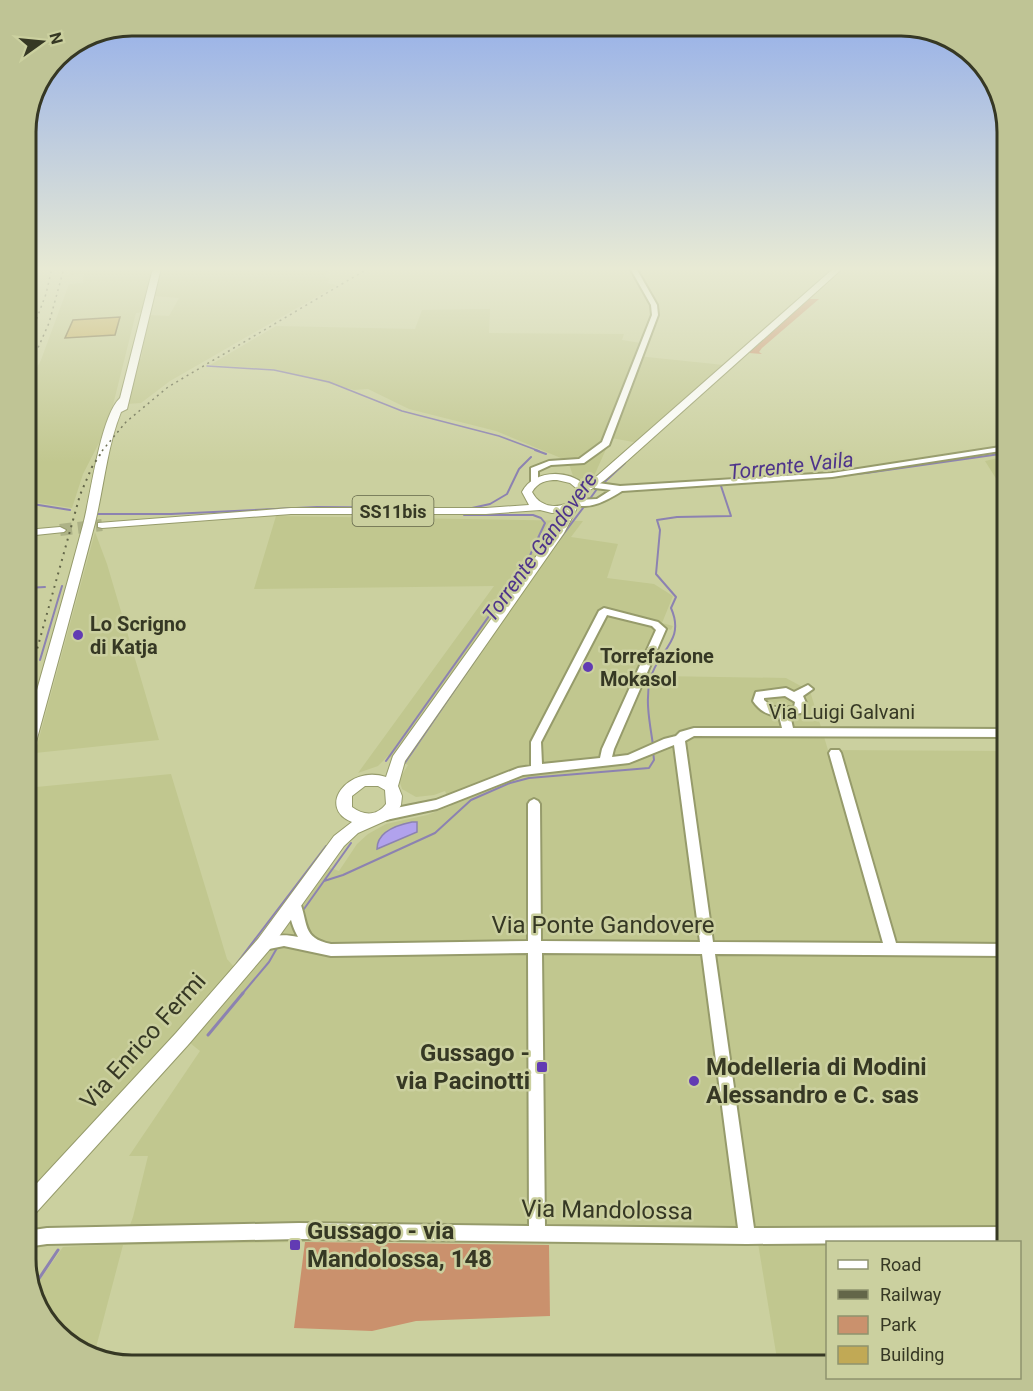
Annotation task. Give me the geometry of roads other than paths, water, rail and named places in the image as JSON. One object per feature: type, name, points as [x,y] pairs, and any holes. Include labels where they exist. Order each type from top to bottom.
[{"type":"main road","points":[[36,716],[100,479],[110,452],[140,333]]},
{"type":"main road","points":[[339,841],[345,809],[343,802],[350,787],[380,774],[398,760],[580,499],[765,333]]},
{"type":"main road","points":[[551,543],[555,519],[545,508],[530,500],[527,492],[534,482],[552,477],[574,481],[594,478],[608,472]]},
{"type":"main road","points":[[574,481],[580,499]]},
{"type":"main road","name":"SS11bis","points":[[470,511],[513,502],[527,492]]},
{"type":"main road","points":[[545,508],[562,509],[580,499]]},
{"type":"main road","name":"SS11bis","points":[[102,525],[291,511],[470,511],[545,508]]},
{"type":"main road","points":[[36,532],[60,530]]},
{"type":"main road","points":[[339,841],[352,829],[386,815],[392,808],[396,800],[393,789],[398,760]]},
{"type":"main road","points":[[366,779],[384,781],[393,789]]},
{"type":"main road","points":[[345,809],[357,819],[367,821]]},
{"type":"main road","name":"Via Enrico Fermi","points":[[36,1198],[182,1039],[264,944],[339,841]]},
{"type":"street","points":[[534,482],[534,470],[544,464],[581,461],[607,441],[648,333]]},
{"type":"street","points":[[602,487],[620,489],[843,473],[997,450]]},
{"type":"street","points":[[544,464],[543,471],[552,477]]},
{"type":"street","points":[[580,499],[599,501],[620,489]]},
{"type":"street","points":[[537,768],[536,742],[604,611],[655,624],[661,629],[608,749],[605,762]]},
{"type":"street","points":[[795,696],[808,689]]},
{"type":"street","points":[[768,692],[786,692],[799,699],[800,707],[792,712],[784,712],[764,709],[758,701],[760,695],[768,692]]},
{"type":"street","points":[[784,712],[788,731]]},
{"type":"street","name":"Via Luigi Galvani","points":[[386,815],[437,804],[537,768],[605,762],[638,756],[694,732],[997,733]]},
{"type":"street","points":[[674,741],[709,947],[747,1236]]},
{"type":"street","points":[[835,753],[891,950]]},
{"type":"street","points":[[393,789],[420,807]]},
{"type":"street","points":[[534,804],[537,1233]]},
{"type":"street","points":[[295,904],[298,924],[304,939],[315,947]]},
{"type":"street","name":"Via Ponte Gandovere","points":[[264,944],[284,940],[331,950],[709,947],[997,951]]},
{"type":"street","name":"Via Mandolossa","points":[[36,1238],[299,1231],[747,1236],[997,1235]]},
{"type":"waterway","points":[[207,366],[274,370],[329,382],[402,411],[499,436],[539,451]]},
{"type":"waterway","points":[[631,387],[635,376]]},
{"type":"waterway","points":[[535,450],[546,454]]},
{"type":"waterway","name":"Torrente Vaila","points":[[653,745],[648,713],[650,680],[658,661],[673,638],[675,620],[671,608],[676,597],[656,574],[660,530],[657,520],[677,517],[731,516],[721,486],[724,484],[866,473],[997,454]]},
{"type":"waterway","points":[[472,508],[490,504],[507,494],[519,469],[531,457]]},
{"type":"waterway","name":"Torrente Gandovere","points":[[589,500],[597,489],[625,463]]},
{"type":"waterway","name":"Torrente Gandovere","points":[[553,548],[586,504]]},
{"type":"waterway","points":[[36,505],[70,510]]},
{"type":"waterway","points":[[98,514],[171,514],[317,507],[439,508]]},
{"type":"waterway","points":[[386,761],[526,564],[545,523],[541,518],[533,515],[464,515]]},
{"type":"waterway","points":[[40,660],[62,586]]},
{"type":"waterway","points":[[36,587],[45,587]]},
{"type":"waterway","name":"Torrente Gandovere","points":[[404,764],[495,631]]},
{"type":"waterway","name":"Torrente Vaila","points":[[324,881],[343,875],[435,833],[471,800],[510,783],[529,778],[649,768],[654,760],[653,751]]},
{"type":"waterway","name":"Torrente Gandovere","points":[[304,909],[351,843]]},
{"type":"waterway","points":[[237,963],[326,846]]},
{"type":"waterway","name":"Torrente Gandovere","points":[[242,994],[269,962],[277,948]]},
{"type":"waterway","name":"Torrente Gandovere","points":[[208,1035],[243,993]]},
{"type":"waterway","name":"Torrente Gandovere","points":[[39,1279],[58,1250]]},
{"type":"tunnel","points":[[60,530],[102,525]]},
{"type":"railway","points":[[36,352],[45,333]]},
{"type":"railway","points":[[102,451],[126,422],[168,387],[259,333]]},
{"type":"railway","points":[[36,653],[80,495],[92,467],[103,450]]},
{"type":"place","name":"Lo Scrigno di Katja","points":[[78,635]]},
{"type":"place","name":"Torrefazione Mokasol","points":[[588,667]]},
{"type":"place","name":"Gussago - via Pacinotti","points":[[542,1067]]},
{"type":"place","name":"Modelleria di Modini Alessandro e C. sas","points":[[694,1081]]},
{"type":"place","name":"Gussago - via Mandolossa, 148","points":[[295,1245]]}]
